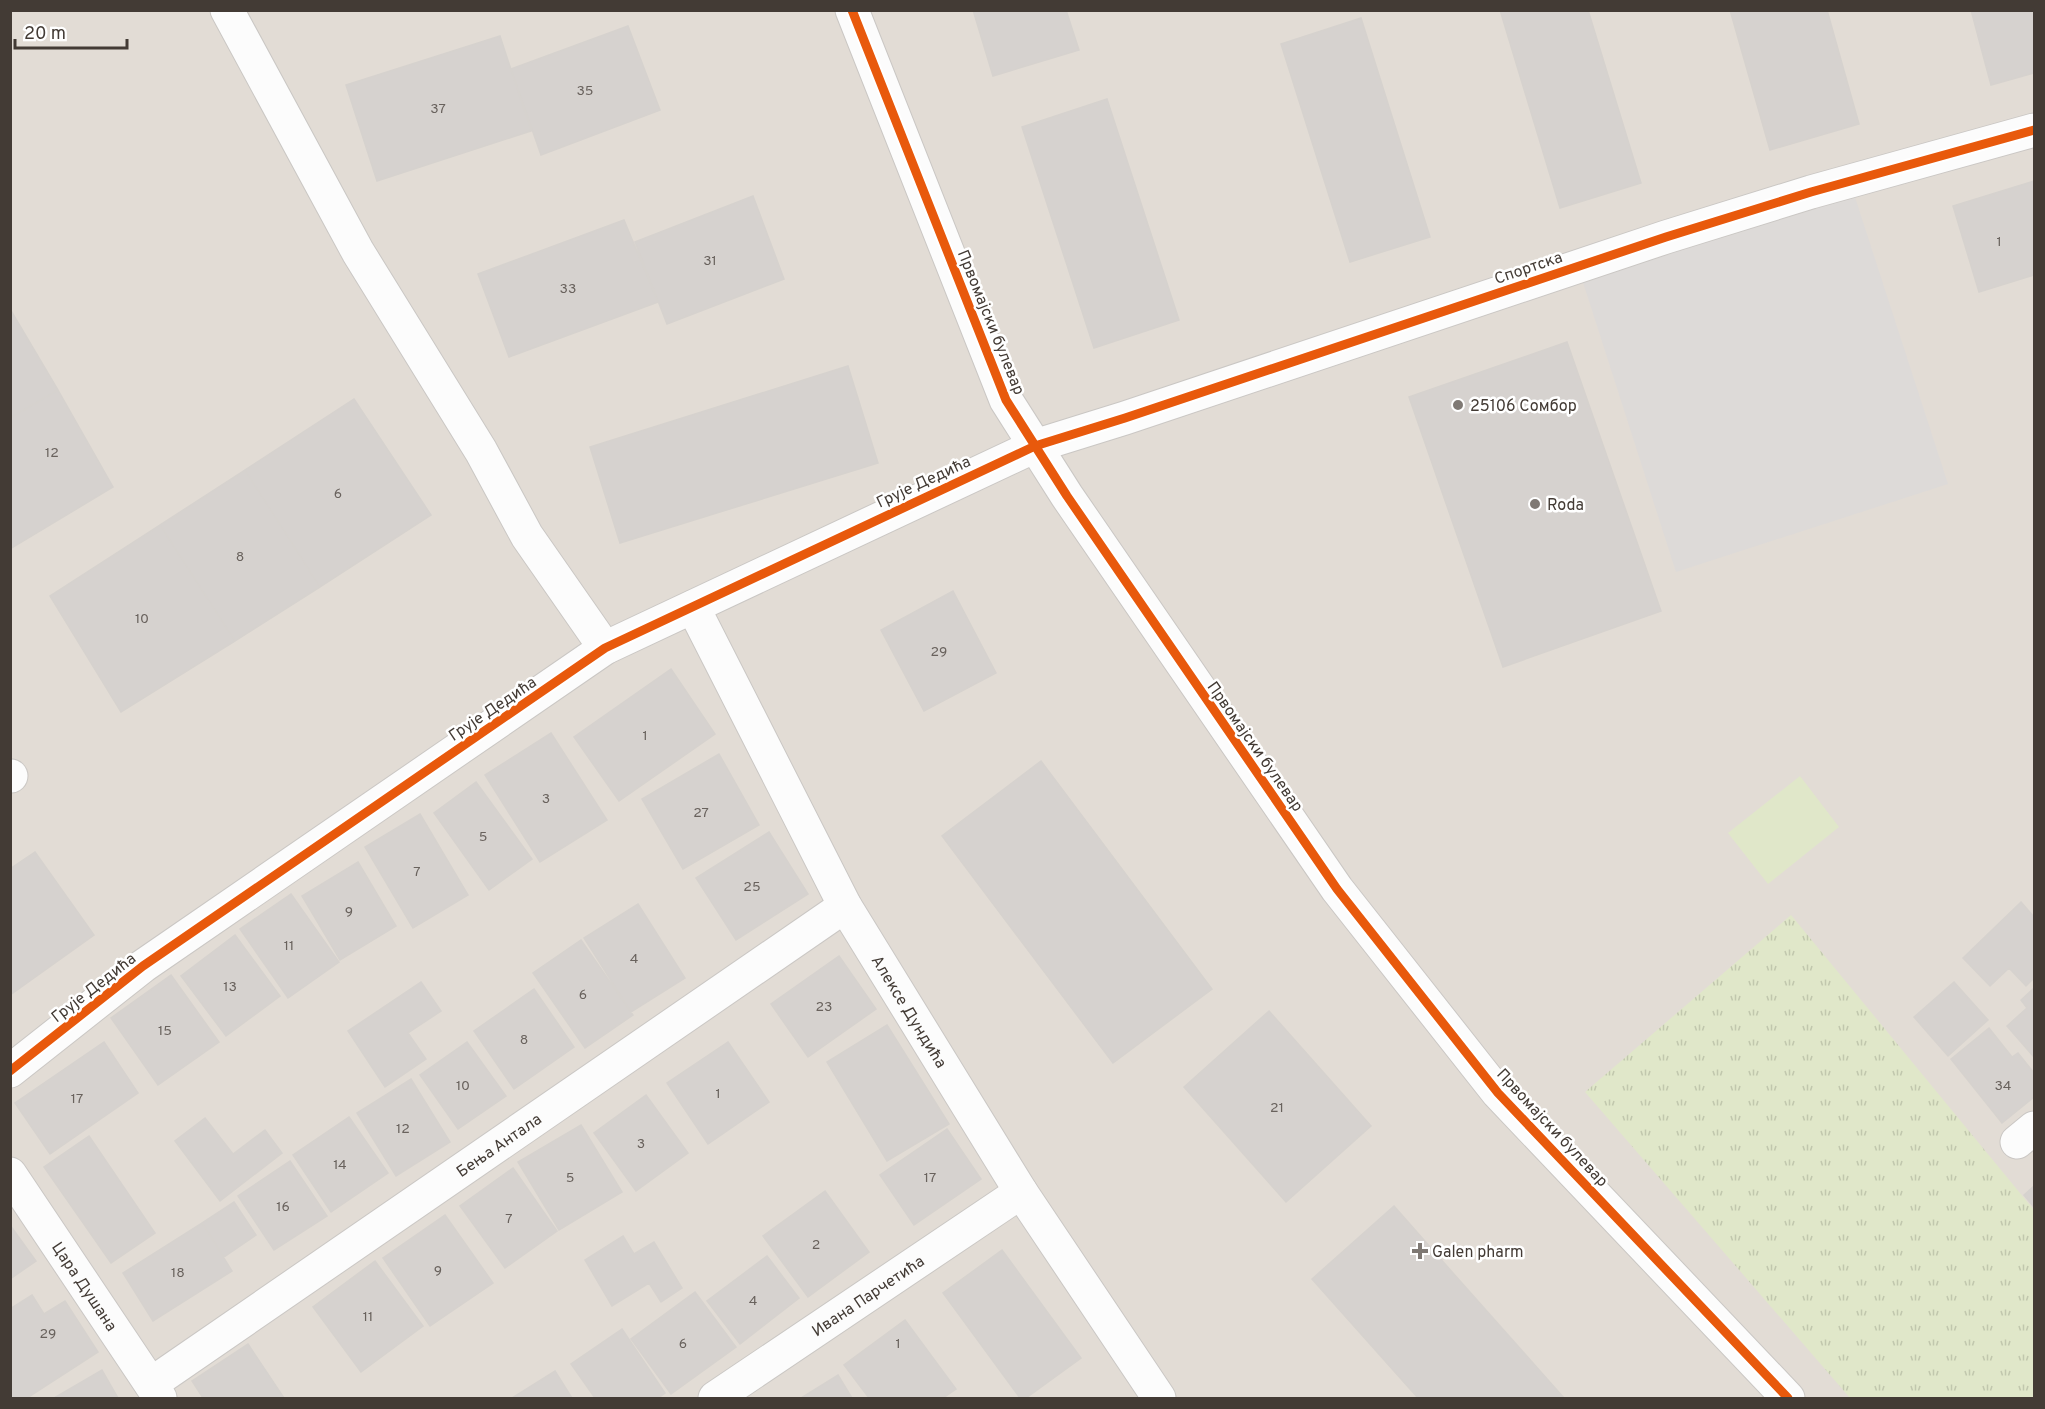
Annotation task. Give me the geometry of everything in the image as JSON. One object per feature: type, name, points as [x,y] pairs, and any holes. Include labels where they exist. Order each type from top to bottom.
[{"type":"street","points":[[227,10],[358,252],[482,451],[527,536],[605,648]]},
{"type":"street","name":"Првомајски булевар","points":[[852,10],[1006,400],[1035,446],[1336,889],[1498,1093],[1788,1398]]},
{"type":"street","name":"Спортска","points":[[1035,446],[1666,237],[1811,192],[2034,130]]},
{"type":"street","name":"Грује Дедића","points":[[10,1071],[143,966],[605,648],[1035,446]]},
{"type":"street","name":"Алексе Дундића","points":[[693,607],[845,906],[1022,1192],[1159,1398]]},
{"type":"street","name":"Бења Антала","points":[[156,1391],[845,906]]},
{"type":"street","name":"Цара Душана","points":[[10,1174],[156,1391]]},
{"type":"street","name":"Ивана Парчетића","points":[[715,1398],[1022,1192]]},
{"type":"shaded area","points":[[11,11],[2034,11],[2034,1398],[11,1398]]},
{"type":"shaded area","points":[[1852,188],[1948,484],[1676,572],[1581,276]]},
{"type":"green space","points":[[1800,776],[1839,827],[1768,884],[1728,833]]},
{"type":"green space","points":[[1791,915],[2034,1210],[2034,1398],[1850,1398],[1585,1092]]},
{"type":"building","points":[[973,10],[1066,10],[1079,50],[993,76]]},
{"type":"building","points":[[1500,10],[1588,10],[1641,183],[1560,208]]},
{"type":"building","points":[[1730,10],[1827,10],[1859,124],[1770,150]]},
{"type":"building","points":[[1971,10],[2034,10],[2034,73],[1991,85]]},
{"type":"building","points":[[1361,18],[1430,237],[1350,262],[1281,44]]},
{"type":"building","points":[[628,26],[660,110],[541,155],[511,69]]},
{"type":"building","points":[[500,36],[531,131],[377,181],[346,85]]},
{"type":"building","points":[[1107,99],[1179,320],[1094,348],[1022,127]]},
{"type":"building","points":[[2034,181],[2034,275],[1979,292],[1953,206]]},
{"type":"building","points":[[753,196],[784,279],[667,324],[635,242]]},
{"type":"building","points":[[624,220],[658,302],[509,357],[478,274]]},
{"type":"building","points":[[10,309],[58,390],[10,418]]},
{"type":"building","name":"Roda","points":[[1567,342],[1661,611],[1503,667],[1409,397]]},
{"type":"building","points":[[848,366],[878,463],[620,543],[590,447]]},
{"type":"building","points":[[58,390],[113,487],[10,549],[10,418]]},
{"type":"building","points":[[354,399],[431,515],[320,587],[245,470]]},
{"type":"building","points":[[245,470],[320,587],[235,641],[160,525]]},
{"type":"building","points":[[160,525],[235,641],[121,712],[50,596]]},
{"type":"building","points":[[953,591],[996,673],[924,711],[881,630]]},
{"type":"building","points":[[671,669],[715,734],[619,801],[574,737]]},
{"type":"building","points":[[551,733],[607,820],[540,862],[485,775]]},
{"type":"building","points":[[719,754],[759,825],[683,869],[642,799]]},
{"type":"building","points":[[1041,761],[1212,989],[1113,1063],[942,836]]},
{"type":"building","points":[[476,782],[532,859],[489,890],[434,813]]},
{"type":"building","points":[[420,814],[468,895],[413,928],[365,847]]},
{"type":"building","points":[[769,832],[808,894],[736,940],[696,878]]},
{"type":"building","points":[[35,852],[94,935],[10,995],[10,869]]},
{"type":"building","points":[[358,862],[396,926],[340,960],[302,896]]},
{"type":"building","points":[[291,894],[339,962],[288,998],[240,929]]},
{"type":"building","points":[[2021,902],[2034,917],[2034,978],[2026,986],[2009,968],[1990,986],[1963,958]]},
{"type":"building","points":[[638,904],[685,978],[631,1012],[584,938]]},
{"type":"building","points":[[235,935],[280,996],[226,1036],[181,976]]},
{"type":"building","points":[[581,940],[633,1015],[585,1048],[533,973]]},
{"type":"building","points":[[839,956],[876,1009],[808,1057],[771,1004]]},
{"type":"building","points":[[171,975],[219,1042],[158,1085],[111,1018]]},
{"type":"building","points":[[421,982],[441,1011],[408,1033],[426,1059],[385,1087],[348,1031]]},
{"type":"building","points":[[1954,982],[1988,1020],[1948,1056],[1914,1017]]},
{"type":"building","points":[[2034,988],[2034,1057],[2007,1026],[2027,1008],[2021,1000]]},
{"type":"building","points":[[534,989],[574,1047],[514,1089],[474,1031]]},
{"type":"building","points":[[1269,1011],[1371,1126],[1286,1202],[1184,1087]]},
{"type":"building","points":[[887,1025],[949,1124],[887,1161],[827,1062]]},
{"type":"building","points":[[1989,1028],[2012,1057],[2018,1053],[2034,1073],[2034,1097],[2002,1123],[1951,1059]]},
{"type":"building","points":[[104,1042],[138,1093],[50,1154],[15,1103]]},
{"type":"building","points":[[467,1042],[506,1096],[458,1129],[420,1075]]},
{"type":"building","points":[[728,1042],[769,1102],[708,1144],[667,1083]]},
{"type":"building","points":[[411,1079],[450,1142],[396,1176],[357,1113]]},
{"type":"building","points":[[646,1095],[688,1153],[636,1191],[594,1133]]},
{"type":"building","points":[[349,1117],[388,1173],[331,1212],[293,1155]]},
{"type":"building","points":[[205,1118],[233,1154],[265,1130],[282,1153],[220,1201],[175,1141]]},
{"type":"building","points":[[581,1125],[622,1192],[559,1230],[518,1162]]},
{"type":"building","points":[[947,1129],[981,1179],[914,1225],[880,1175]]},
{"type":"building","points":[[89,1136],[155,1233],[111,1263],[44,1167]]},
{"type":"building","points":[[290,1161],[327,1216],[274,1250],[238,1196]]},
{"type":"building","points":[[513,1168],[557,1231],[505,1268],[460,1206]]},
{"type":"building","points":[[2034,1186],[2034,1207],[2024,1195]]},
{"type":"building","points":[[825,1191],[869,1252],[808,1297],[763,1236]]},
{"type":"building","points":[[234,1202],[256,1235],[224,1257],[202,1223]]},
{"type":"building","points":[[1394,1206],[1564,1398],[1418,1398],[1312,1279]]},
{"type":"building","points":[[445,1215],[493,1283],[430,1326],[383,1258]]},
{"type":"building","points":[[202,1223],[232,1271],[153,1321],[123,1273]]},
{"type":"building","points":[[10,1225],[36,1261],[10,1279]]},
{"type":"building","points":[[623,1236],[634,1254],[654,1242],[682,1288],[661,1302],[649,1283],[612,1306],[585,1260]]},
{"type":"building","points":[[1002,1250],[1081,1358],[1026,1398],[1020,1398],[943,1293]]},
{"type":"building","points":[[767,1256],[799,1298],[740,1344],[707,1301]]},
{"type":"building","points":[[375,1261],[423,1326],[361,1372],[313,1307]]},
{"type":"building","points":[[695,1292],[736,1347],[671,1394],[631,1339]]},
{"type":"building","points":[[32,1295],[44,1314],[65,1301],[98,1352],[27,1398],[10,1398],[10,1309]]},
{"type":"building","points":[[905,1320],[956,1389],[943,1398],[869,1398],[844,1365]]},
{"type":"building","points":[[622,1329],[665,1393],[658,1398],[595,1398],[571,1364]]},
{"type":"building","points":[[248,1344],[284,1398],[203,1398],[192,1381]]},
{"type":"building","points":[[102,1370],[118,1398],[54,1398]]},
{"type":"building","points":[[555,1371],[572,1398],[512,1398]]},
{"type":"building","points":[[838,1375],[852,1398],[801,1398]]},
{"type":"cycle path","points":[[852,10],[1006,400],[1067,496],[1337,889],[1498,1093],[1788,1398]]},
{"type":"cycle path","points":[[10,1071],[143,966],[605,648],[1035,446],[1666,237],[1811,192],[2034,130]]},
{"type":"place","name":"25106 Сомбор","points":[[1458,405]]},
{"type":"place","name":"Roda","points":[[1535,504]]},
{"type":"place","name":"Galen pharm","points":[[1420,1251]]}]
